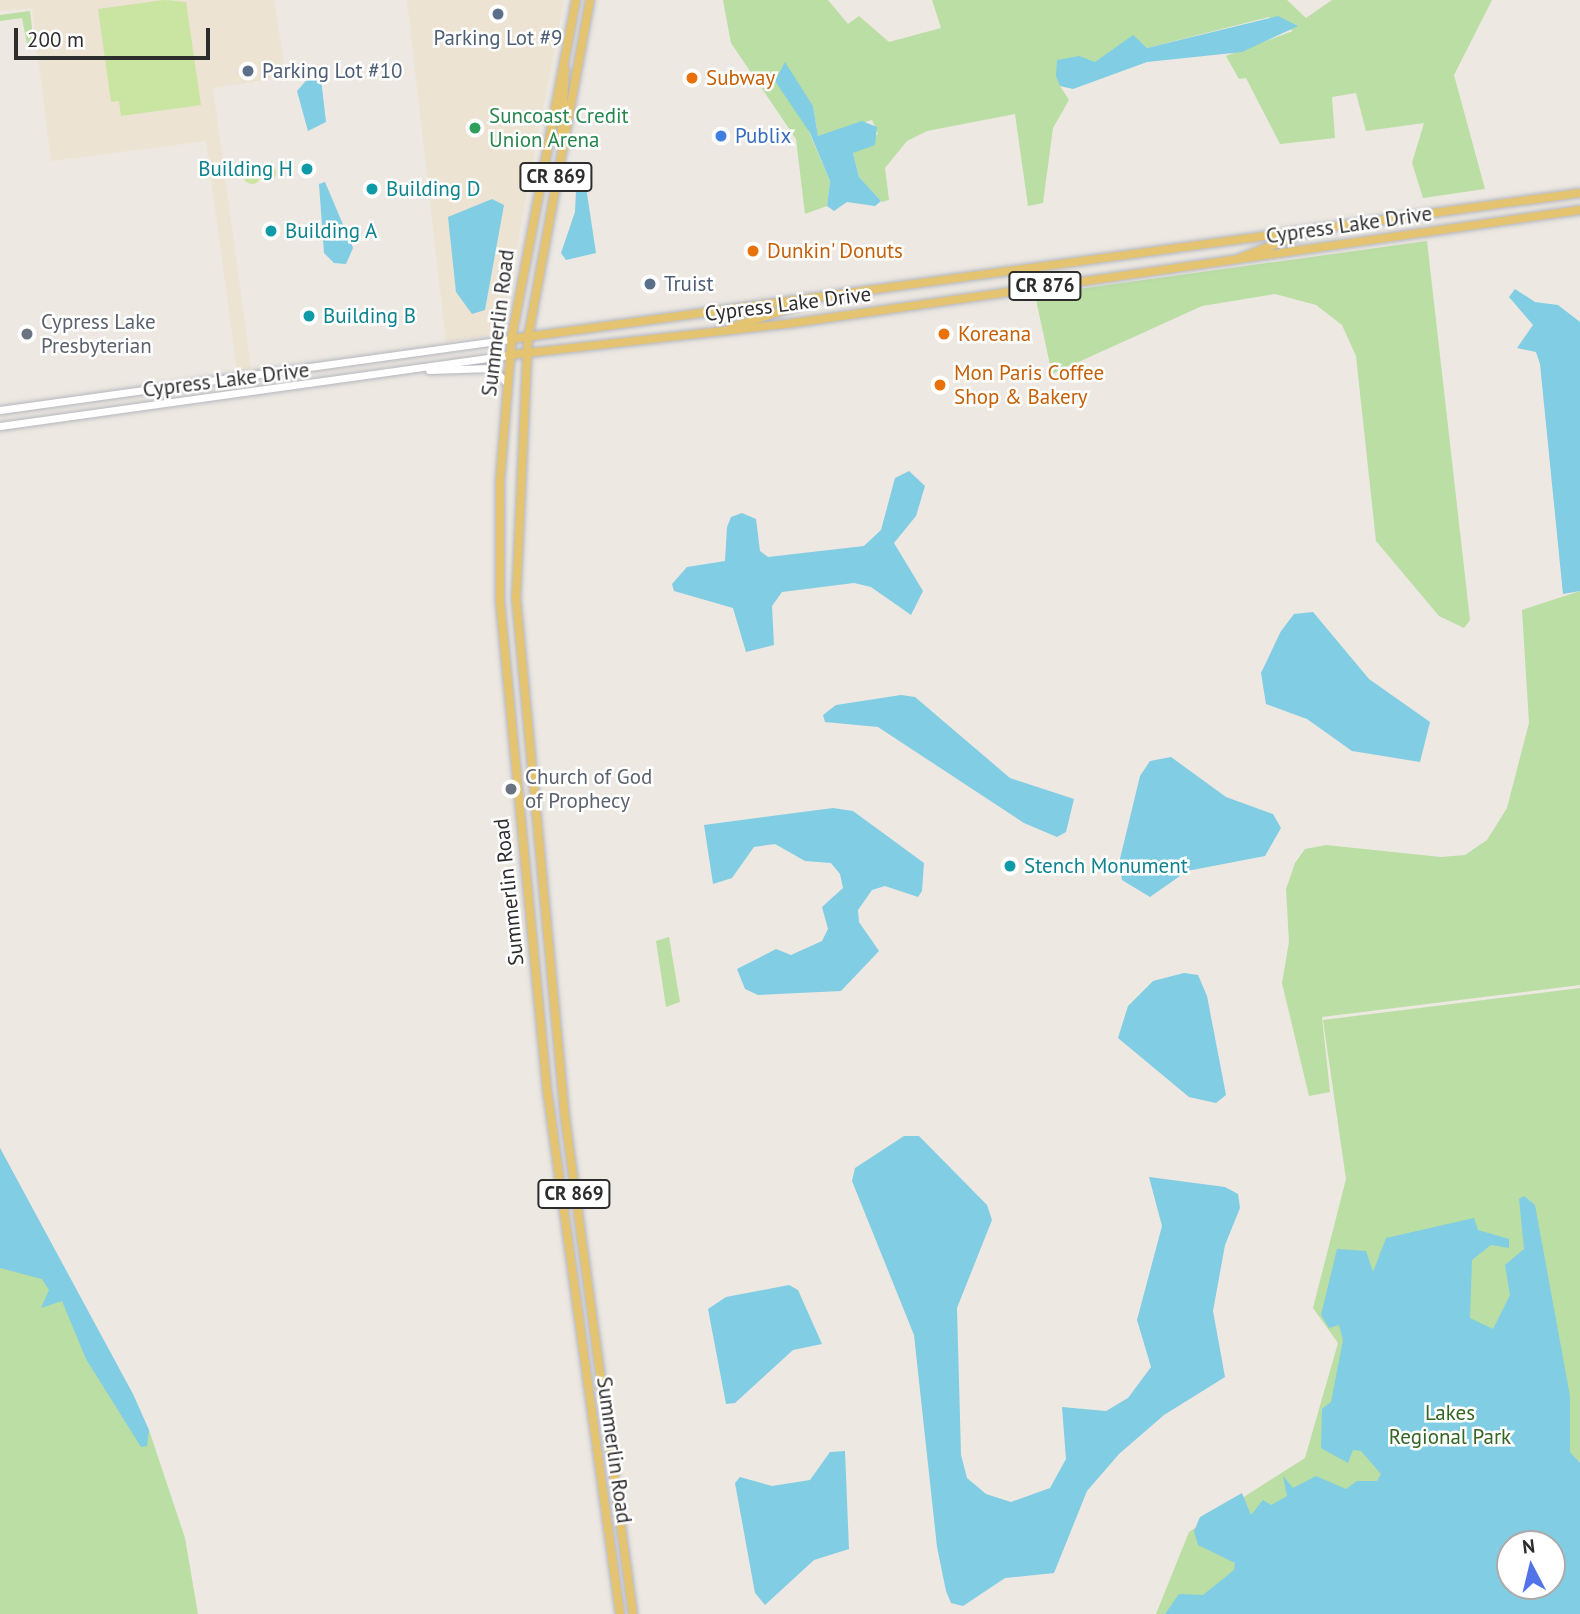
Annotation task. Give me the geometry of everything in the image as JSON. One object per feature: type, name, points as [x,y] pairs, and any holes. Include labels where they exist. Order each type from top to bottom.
[{"type":"main road","name":"Summerlin Road","points":[[576,0],[511,339],[506,383],[499,537],[508,715],[557,1170],[620,1614]]},
{"type":"main road","name":"Summerlin Road","points":[[590,0],[528,337],[516,557],[520,683],[573,1190],[633,1614]]},
{"type":"main road","points":[[562,149],[564,66]]},
{"type":"main road","name":"Cypress Lake Drive","points":[[0,410],[1580,193]]},
{"type":"main road","name":"Cypress Lake Drive","points":[[0,426],[509,355],[729,329],[1580,210]]},
{"type":"main road","points":[[1240,258],[1304,233]]},
{"type":"main road","points":[[729,329],[816,299]]},
{"type":"main road","points":[[418,369],[492,368],[506,383]]},
{"type":"shaded area","points":[[0,0],[274,0],[286,77],[213,88],[251,369],[237,371],[206,141],[51,161],[32,8],[0,11]]},
{"type":"shaded area","points":[[407,0],[564,0],[500,334],[446,342]]},
{"type":"green space","points":[[164,0],[186,2],[201,105],[121,116],[119,101],[111,102],[98,9]]},
{"type":"green space","points":[[723,0],[828,0],[848,24],[859,16],[889,42],[941,28],[932,0],[1287,0],[1306,18],[1332,0],[1492,0],[1454,75],[1485,189],[1423,198],[1412,163],[1424,123],[1366,131],[1356,93],[1332,97],[1335,138],[1280,144],[1246,78],[1239,79],[1226,56],[1293,31],[1269,17],[1147,48],[1137,39],[1095,62],[1057,60],[1060,86],[1069,100],[1053,128],[1043,203],[1028,206],[1015,114],[927,131],[907,141],[885,168],[889,200],[882,202],[859,177],[853,153],[878,134],[872,120],[818,136],[813,106],[775,81],[803,118],[830,181],[827,206],[805,214],[796,139],[731,43]]},
{"type":"green space","points":[[30,11],[34,46],[28,49],[22,18],[0,21],[0,15]]},
{"type":"green space","points":[[267,164],[273,167],[276,173],[273,179],[267,182],[261,179],[258,173],[261,167]]},
{"type":"green space","points":[[252,166],[258,169],[261,175],[258,181],[252,184],[246,181],[243,175],[246,169]]},
{"type":"green space","points":[[1427,241],[1470,620],[1464,628],[1439,616],[1376,541],[1356,356],[1342,325],[1316,305],[1275,294],[1202,306],[1052,374],[1035,295]]},
{"type":"green space","points":[[1580,591],[1580,985],[1322,1017],[1330,1092],[1309,1096],[1282,983],[1289,942],[1286,889],[1295,863],[1305,849],[1326,845],[1441,857],[1465,855],[1487,840],[1507,808],[1529,723],[1522,610]]},
{"type":"green space","points":[[669,937],[680,1002],[666,1007],[656,941]]},
{"type":"green space","name":"Lakes Regional Park","points":[[1580,988],[1580,1614],[1156,1614],[1189,1532],[1305,1458],[1338,1343],[1313,1308],[1346,1179],[1323,1020]]},
{"type":"green space","points":[[0,1148],[149,1430],[185,1538],[198,1614],[0,1614]]},
{"type":"water","points":[[1278,16],[1298,26],[1242,52],[1147,62],[1073,89],[1060,86],[1056,76],[1057,60],[1079,56],[1095,62],[1133,35],[1147,48]]},
{"type":"water","points":[[785,62],[813,106],[818,136],[862,121],[877,127],[875,145],[853,153],[859,177],[881,201],[875,206],[847,202],[834,211],[827,206],[830,181],[810,133],[775,81]]},
{"type":"water","points":[[311,75],[321,79],[326,122],[308,131],[297,91]]},
{"type":"water","points":[[583,167],[596,253],[566,260],[561,253],[575,212],[577,168]]},
{"type":"water","points":[[325,182],[353,248],[346,264],[334,263],[324,253],[319,184]]},
{"type":"water","points":[[492,199],[504,205],[485,310],[472,314],[456,292],[448,217]]},
{"type":"water","points":[[1515,289],[1535,302],[1558,305],[1580,322],[1580,591],[1563,594],[1540,364],[1536,352],[1517,348],[1533,325],[1509,297]]},
{"type":"water","points":[[909,471],[925,486],[916,516],[894,543],[923,591],[911,615],[871,587],[854,583],[782,592],[772,606],[774,645],[746,652],[733,608],[674,591],[672,584],[687,567],[725,561],[727,527],[731,517],[742,513],[756,519],[760,551],[768,557],[864,546],[881,530],[895,478]]},
{"type":"water","points":[[1313,612],[1369,679],[1430,722],[1420,762],[1352,751],[1307,719],[1266,704],[1261,673],[1281,631],[1294,614]]},
{"type":"water","points":[[901,695],[915,697],[1010,778],[1074,799],[1066,832],[1057,837],[1024,823],[878,727],[825,722],[823,715],[836,705]]},
{"type":"water","points":[[1171,757],[1226,797],[1273,814],[1281,828],[1265,856],[1187,871],[1150,897],[1122,880],[1119,863],[1140,776],[1150,761]]},
{"type":"water","points":[[833,808],[853,811],[924,863],[922,891],[918,897],[885,886],[872,890],[858,910],[859,922],[879,951],[841,991],[758,995],[745,989],[737,969],[776,949],[791,955],[822,941],[828,929],[822,907],[843,888],[840,874],[831,863],[805,861],[775,844],[754,847],[732,878],[713,884],[704,825]]},
{"type":"water","points":[[1184,973],[1198,975],[1207,996],[1226,1095],[1216,1103],[1189,1097],[1118,1038],[1128,1006],[1153,981]]},
{"type":"water","points":[[904,1136],[919,1136],[987,1205],[992,1220],[957,1308],[961,1455],[967,1478],[986,1494],[1011,1502],[1050,1488],[1066,1459],[1062,1407],[1106,1411],[1128,1398],[1151,1367],[1137,1320],[1162,1226],[1149,1177],[1225,1187],[1238,1194],[1240,1208],[1225,1245],[1213,1311],[1225,1377],[1164,1415],[1119,1454],[1087,1491],[1054,1573],[1005,1578],[963,1606],[951,1603],[937,1547],[914,1335],[852,1181],[855,1168]]},
{"type":"water","points":[[0,1148],[133,1394],[149,1430],[147,1446],[141,1447],[86,1359],[62,1301],[41,1308],[49,1290],[42,1279],[0,1268]]},
{"type":"water","points":[[1524,1196],[1535,1205],[1570,1396],[1570,1452],[1580,1463],[1580,1614],[1165,1614],[1179,1594],[1203,1595],[1234,1570],[1235,1563],[1198,1545],[1194,1531],[1200,1517],[1242,1493],[1251,1515],[1263,1500],[1271,1505],[1287,1496],[1283,1476],[1293,1488],[1316,1476],[1346,1489],[1357,1481],[1377,1481],[1381,1474],[1361,1451],[1353,1450],[1348,1463],[1321,1448],[1322,1409],[1331,1402],[1343,1340],[1339,1325],[1329,1328],[1321,1315],[1337,1249],[1366,1251],[1373,1272],[1386,1238],[1474,1218],[1478,1230],[1509,1239],[1509,1248],[1491,1245],[1472,1260],[1470,1318],[1493,1329],[1510,1295],[1505,1265],[1524,1249],[1519,1199]]},
{"type":"water","points":[[789,1285],[798,1290],[822,1344],[793,1350],[735,1403],[726,1404],[708,1309],[726,1297]]},
{"type":"water","points":[[845,1451],[849,1549],[814,1560],[765,1605],[755,1593],[735,1483],[740,1477],[772,1486],[810,1480],[830,1452]]},
{"type":"place","name":"Parking Lot #9","points":[[498,14]]},
{"type":"place","name":"Parking Lot #10","points":[[248,71]]},
{"type":"place","name":"Subway","points":[[692,78]]},
{"type":"place","name":"Suncoast Credit Union Arena","points":[[475,128]]},
{"type":"place","name":"Publix","points":[[721,136]]},
{"type":"place","name":"Building H","points":[[307,169]]},
{"type":"place","name":"Building D","points":[[372,189]]},
{"type":"place","name":"Building A","points":[[271,231]]},
{"type":"place","name":"Dunkin' Donuts","points":[[753,251]]},
{"type":"place","name":"Truist","points":[[650,284]]},
{"type":"place","name":"Building B","points":[[309,316]]},
{"type":"place","name":"Cypress Lake Presbyterian","points":[[27,334]]},
{"type":"place","name":"Koreana","points":[[944,334]]},
{"type":"place","name":"Mon Paris Coffee Shop & Bakery","points":[[940,385]]},
{"type":"place","name":"Church of God of Prophecy","points":[[511,789]]},
{"type":"place","name":"Stench Monument","points":[[1010,866]]}]
